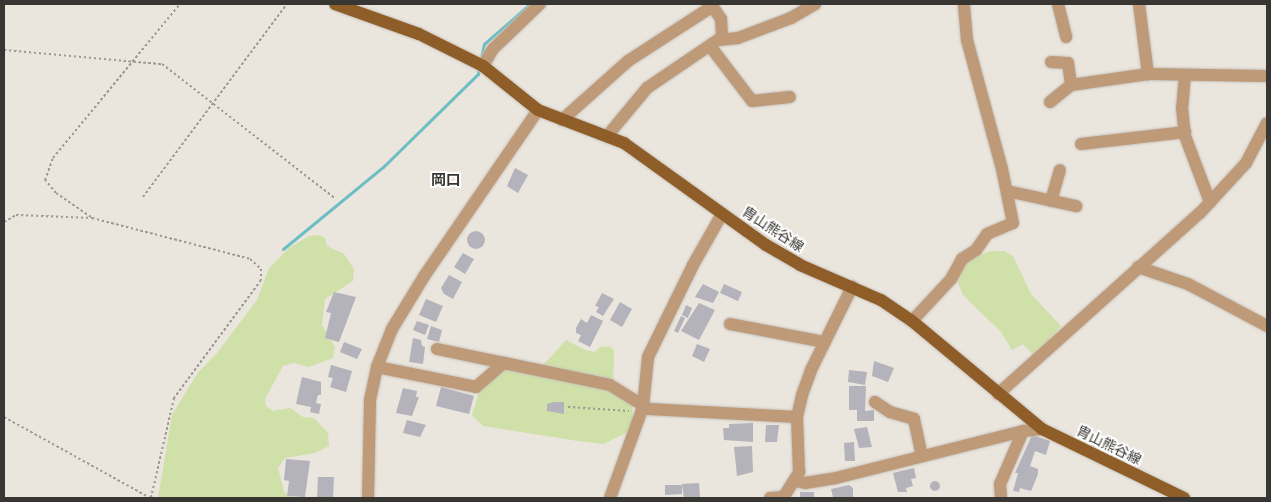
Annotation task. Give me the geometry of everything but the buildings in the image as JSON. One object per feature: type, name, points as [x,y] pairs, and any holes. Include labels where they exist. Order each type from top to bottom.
[{"type":"main road","name":"胄山熊谷線","points":[[335,4],[419,34],[479,64],[538,110],[608,135],[785,257],[881,300],[912,321],[1042,429],[1184,498]]},
{"type":"street","points":[[479,64],[540,4]]},
{"type":"street","points":[[714,43],[726,42],[747,35],[791,18],[815,4]]},
{"type":"street","points":[[912,321],[951,279],[962,258],[976,250],[988,234],[1013,223],[1007,191],[967,40],[964,4]]},
{"type":"street","points":[[1058,4],[1066,37]]},
{"type":"street","points":[[1139,4],[1148,74]]},
{"type":"street","points":[[562,120],[628,60],[712,5],[721,19],[722,38],[647,88],[608,135]]},
{"type":"street","points":[[714,43],[752,101],[790,97]]},
{"type":"street","points":[[1051,62],[1068,63],[1071,85]]},
{"type":"street","points":[[1050,102],[1071,85],[1148,74],[1267,76]]},
{"type":"street","points":[[1185,75],[1182,108],[1185,132],[1210,202]]},
{"type":"street","points":[[368,498],[367,438],[377,367],[392,330],[424,275],[538,110]]},
{"type":"street","points":[[998,394],[1079,320],[1115,292],[1138,267],[1210,202],[1246,163],[1267,123]]},
{"type":"street","points":[[1081,144],[1185,132]]},
{"type":"street","points":[[1050,201],[1060,170]]},
{"type":"street","points":[[1007,191],[1076,206]]},
{"type":"street","points":[[610,498],[642,410],[648,357],[693,265],[722,214]]},
{"type":"street","points":[[1138,267],[1188,284],[1267,326]]},
{"type":"street","points":[[770,498],[784,498],[796,481],[799,472],[797,417],[811,370],[852,287]]},
{"type":"street","points":[[730,324],[824,342]]},
{"type":"street","points":[[436,349],[610,385],[642,410],[797,417]]},
{"type":"street","points":[[377,367],[476,387],[504,363]]},
{"type":"street","points":[[875,402],[890,412],[914,419],[922,456]]},
{"type":"street","points":[[796,481],[805,483],[836,478],[1023,431],[1042,429]]},
{"type":"street","points":[[1001,498],[1000,484],[1023,431]]},
{"type":"path","points":[[92,218],[56,193],[45,180],[53,158],[180,4]]},
{"type":"path","points":[[143,197],[287,4]]},
{"type":"path","points":[[4,50],[162,64],[214,102],[335,198]]},
{"type":"path","points":[[4,222],[16,215],[92,218],[250,259],[263,275],[174,398],[151,498],[4,417]]},
{"type":"path","points":[[568,407],[642,410]]},
{"type":"green space","points":[[319,235],[325,238],[327,246],[344,254],[354,269],[353,281],[325,299],[322,325],[335,347],[333,358],[309,367],[294,363],[283,366],[265,399],[266,406],[273,411],[290,408],[303,417],[314,418],[328,433],[329,446],[315,453],[285,458],[278,468],[284,491],[288,496],[301,498],[158,498],[172,415],[197,374],[217,353],[257,300],[269,268],[289,248],[309,236]]},
{"type":"green space","points":[[991,251],[1004,251],[1013,256],[1031,294],[1061,326],[1035,357],[1023,344],[1012,350],[1001,332],[963,295],[958,283],[965,261]]},
{"type":"green space","points":[[566,340],[585,350],[595,352],[600,347],[609,346],[614,350],[613,393],[632,404],[633,419],[628,432],[603,444],[483,426],[472,415],[479,392],[503,369],[536,373]]},
{"type":"waterway","points":[[481,58],[484,44],[530,4]]},
{"type":"waterway","points":[[283,249],[383,167],[478,74],[479,67]]},
{"type":"district","name":"岡口","points":[[446,180]]}]
